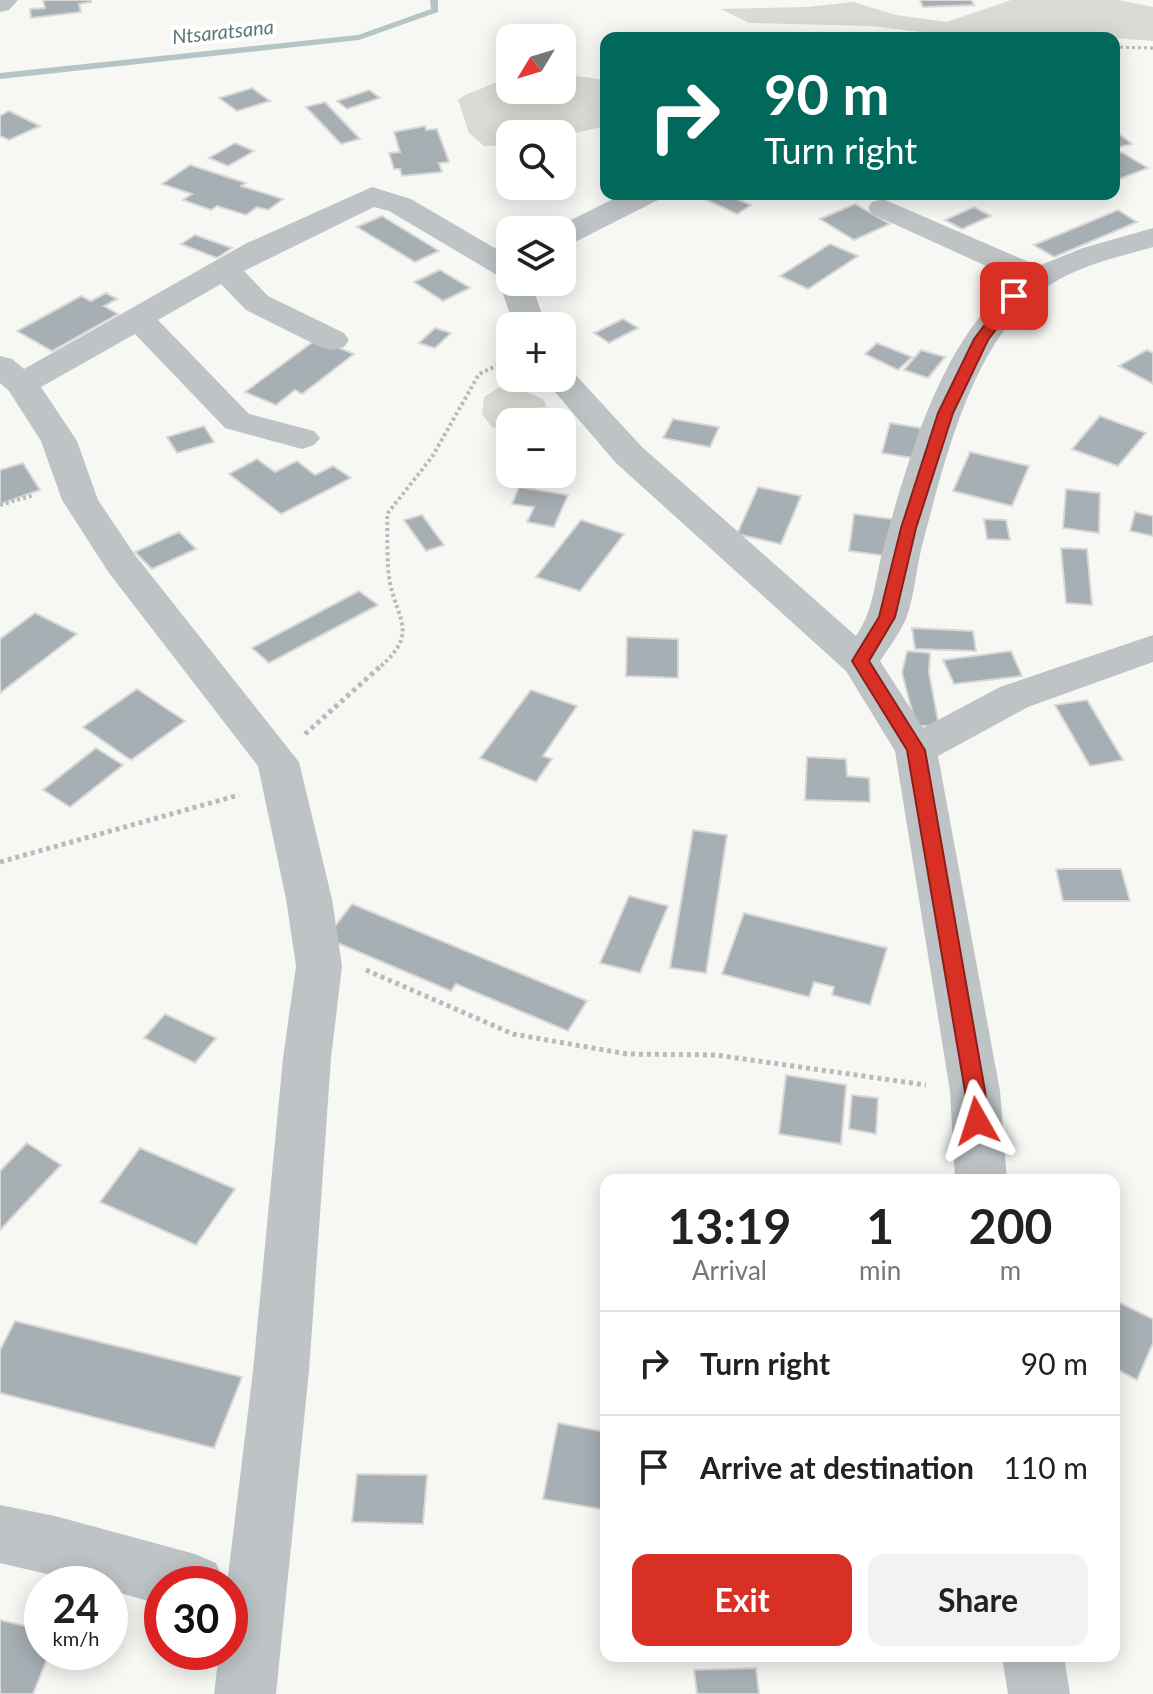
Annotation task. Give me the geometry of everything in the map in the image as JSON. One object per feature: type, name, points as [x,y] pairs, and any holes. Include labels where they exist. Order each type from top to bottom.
[{"type":"street","points":[[0,4],[5,0]]},
{"type":"street","points":[[247,1566],[281,1371],[307,1058],[319,966],[309,899],[278,762],[122,564],[80,500],[59,441],[11,375],[138,318],[304,227],[372,196],[400,205],[496,262]]},
{"type":"street","points":[[576,229],[635,200]]},
{"type":"street","points":[[883,208],[1039,278]]},
{"type":"street","points":[[860,661],[887,617],[905,538],[929,456],[945,413],[981,339],[1014,296],[1039,278],[1153,237]]},
{"type":"street","points":[[225,270],[257,303],[332,340]]},
{"type":"street","points":[[138,318],[237,421],[302,438]]},
{"type":"street","points":[[569,392],[629,455],[860,661],[916,750],[975,1091],[981,1174]]},
{"type":"street","points":[[916,750],[1014,697],[1153,648]]},
{"type":"street","points":[[0,1534],[55,1545],[144,1570]]},
{"type":"street","points":[[1034,1662],[1039,1694]]},
{"type":"street","points":[[244,1670],[245,1694]]},
{"type":"path","points":[[1120,47],[1153,48]]},
{"type":"path","points":[[0,862],[243,794],[309,729],[398,651],[403,617],[390,583],[387,514],[432,457],[479,374],[496,366]]},
{"type":"path","points":[[316,949],[513,1034],[627,1054],[716,1055],[975,1091]]},
{"type":"shaded area","points":[[1011,0],[1119,0],[1153,7],[1153,41],[1120,38],[1120,32],[921,32],[871,26],[749,23],[721,9],[807,7],[853,2],[896,15],[947,22]]},
{"type":"shaded area","points":[[576,76],[600,79],[600,127],[576,133],[576,120],[496,120],[496,146],[484,146],[469,133],[458,100],[496,83],[496,104],[576,104]]},
{"type":"shaded area","points":[[496,389],[496,392],[526,392],[543,399],[547,407],[496,408],[496,427],[493,428],[482,414],[484,397]]},
{"type":"building","points":[[43,0],[91,2],[79,4],[81,12],[31,18],[30,9],[45,8]]},
{"type":"building","points":[[920,0],[971,0],[974,5],[923,7]]},
{"type":"building","points":[[252,88],[270,101],[237,111],[219,98]]},
{"type":"building","points":[[369,90],[380,98],[347,109],[337,101]]},
{"type":"building","points":[[325,102],[360,139],[341,144],[306,107]]},
{"type":"building","points":[[9,111],[40,126],[9,140],[0,136],[0,116]]},
{"type":"building","points":[[425,126],[426,130],[437,129],[449,162],[439,163],[442,172],[402,176],[400,169],[394,169],[389,153],[400,152],[394,132]]},
{"type":"building","points":[[1120,135],[1132,144],[1120,147]]},
{"type":"building","points":[[235,143],[254,151],[228,166],[209,158]]},
{"type":"building","points":[[1121,152],[1148,168],[1120,179]]},
{"type":"building","points":[[190,165],[283,199],[268,210],[257,207],[246,215],[217,206],[211,210],[183,200],[192,194],[162,184]]},
{"type":"building","points":[[707,200],[740,200],[751,205],[737,214]]},
{"type":"building","points":[[855,204],[890,224],[854,240],[820,219]]},
{"type":"building","points":[[974,207],[991,216],[962,229],[945,220]]},
{"type":"building","points":[[1118,210],[1137,222],[1054,257],[1034,245]]},
{"type":"building","points":[[382,216],[439,251],[415,262],[357,227]]},
{"type":"building","points":[[195,235],[232,248],[217,258],[181,244]]},
{"type":"building","points":[[830,244],[858,256],[808,289],[780,276]]},
{"type":"building","points":[[440,270],[470,288],[443,301],[414,282]]},
{"type":"building","points":[[106,293],[117,299],[104,306],[118,314],[52,351],[17,331],[81,296],[91,301]]},
{"type":"building","points":[[623,319],[638,328],[609,343],[594,333]]},
{"type":"building","points":[[435,328],[451,333],[435,348],[419,343]]},
{"type":"building","points":[[317,339],[354,354],[302,394],[295,390],[276,405],[245,392]]},
{"type":"building","points":[[877,343],[912,357],[898,370],[865,354]]},
{"type":"building","points":[[921,350],[945,357],[928,378],[904,370]]},
{"type":"building","points":[[1147,350],[1153,353],[1153,384],[1119,366]]},
{"type":"building","points":[[1100,416],[1146,433],[1118,466],[1072,449]]},
{"type":"building","points":[[673,419],[719,427],[710,447],[663,438]]},
{"type":"building","points":[[890,423],[921,428],[913,458],[882,453]]},
{"type":"building","points":[[204,426],[214,442],[177,453],[167,437]]},
{"type":"building","points":[[970,452],[1029,466],[1012,506],[953,491]]},
{"type":"building","points":[[257,459],[275,472],[297,461],[315,475],[333,466],[351,478],[281,514],[229,474]]},
{"type":"building","points":[[23,463],[40,490],[0,504],[0,470]]},
{"type":"building","points":[[758,487],[801,496],[781,544],[737,534]]},
{"type":"building","points":[[519,488],[568,495],[554,527],[527,522],[534,507],[512,504]]},
{"type":"building","points":[[1066,489],[1100,493],[1099,533],[1063,528]]},
{"type":"building","points":[[1135,512],[1153,516],[1153,536],[1130,531]]},
{"type":"building","points":[[854,514],[892,519],[888,556],[849,551]]},
{"type":"building","points":[[422,515],[444,545],[426,551],[404,520]]},
{"type":"building","points":[[984,519],[1006,520],[1010,540],[987,539]]},
{"type":"building","points":[[581,520],[624,534],[580,591],[536,577]]},
{"type":"building","points":[[179,532],[196,549],[152,569],[135,552]]},
{"type":"building","points":[[1061,548],[1087,549],[1092,605],[1066,603]]},
{"type":"building","points":[[359,591],[378,605],[269,663],[252,648]]},
{"type":"building","points":[[35,613],[77,634],[0,693],[0,639]]},
{"type":"building","points":[[912,628],[973,631],[976,651],[915,649]]},
{"type":"building","points":[[627,637],[678,639],[678,678],[626,676]]},
{"type":"building","points":[[907,651],[930,653],[929,673],[939,726],[916,726],[902,673]]},
{"type":"building","points":[[1011,651],[1022,676],[954,684],[943,660]]},
{"type":"building","points":[[137,689],[185,721],[131,760],[83,727]]},
{"type":"building","points":[[531,690],[577,706],[543,756],[552,759],[536,782],[480,758]]},
{"type":"building","points":[[1087,700],[1123,760],[1090,766],[1055,705]]},
{"type":"building","points":[[96,748],[123,765],[70,807],[43,790]]},
{"type":"building","points":[[807,757],[846,759],[847,776],[869,778],[870,802],[805,800]]},
{"type":"building","points":[[693,830],[727,835],[706,973],[670,968]]},
{"type":"building","points":[[1056,869],[1121,869],[1130,901],[1063,901]]},
{"type":"building","points":[[629,896],[668,906],[640,973],[600,963]]},
{"type":"building","points":[[352,904],[587,1001],[568,1031],[456,984],[451,991],[326,938]]},
{"type":"building","points":[[744,913],[887,948],[870,1005],[832,995],[834,987],[814,982],[809,997],[722,974]]},
{"type":"building","points":[[165,1014],[216,1038],[195,1063],[144,1038]]},
{"type":"building","points":[[786,1075],[846,1085],[841,1144],[779,1134]]},
{"type":"building","points":[[852,1095],[878,1098],[876,1134],[849,1129]]},
{"type":"building","points":[[27,1143],[61,1165],[0,1230],[0,1171]]},
{"type":"building","points":[[140,1148],[235,1189],[196,1245],[100,1202]]},
{"type":"building","points":[[1120,1303],[1153,1319],[1153,1343],[1137,1380],[1120,1371]]},
{"type":"building","points":[[15,1321],[242,1377],[214,1448],[0,1393],[0,1350]]},
{"type":"building","points":[[558,1423],[600,1431],[600,1509],[543,1499]]},
{"type":"building","points":[[357,1474],[427,1475],[423,1524],[352,1522]]},
{"type":"building","points":[[0,1620],[24,1626],[24,1670],[43,1670],[33,1694],[0,1694]]},
{"type":"building","points":[[756,1668],[759,1694],[697,1694],[694,1670]]},
{"type":"waterway","name":"Ntsaratsana","points":[[0,76],[359,37],[435,10],[434,0]]},
{"type":"route","points":[[977,1121],[975,1091],[916,750],[860,661],[887,617],[901,552],[945,413],[981,339],[1014,296]]}]
